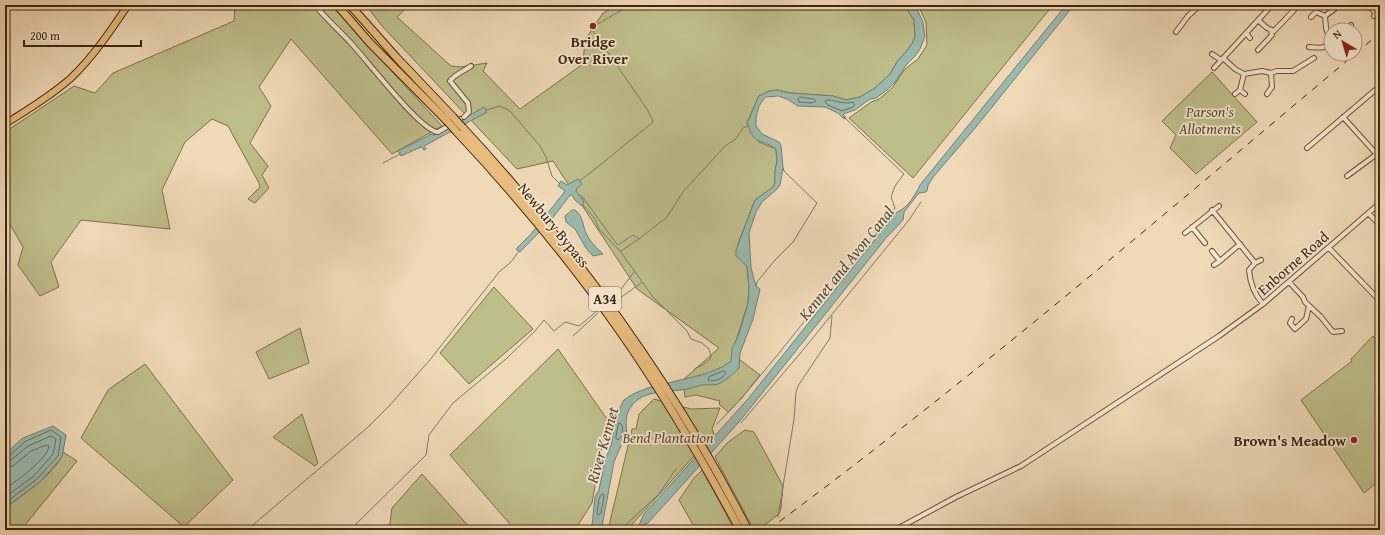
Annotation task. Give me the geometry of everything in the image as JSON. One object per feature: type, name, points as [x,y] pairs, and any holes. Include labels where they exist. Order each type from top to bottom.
[{"type":"highway","name":"Newbury Bypass","points":[[337,5],[370,43],[456,119]]},
{"type":"highway","name":"Newbury Bypass","points":[[350,5],[401,63],[456,119],[460,130],[505,174],[539,219],[599,303],[674,400],[745,529]]},
{"type":"highway","name":"Newbury Bypass","points":[[654,376],[666,401],[699,447]]},
{"type":"main road","points":[[5,124],[38,103],[84,65],[128,5]]},
{"type":"street","points":[[315,5],[360,53],[407,109],[434,132],[438,132],[469,112],[468,103],[450,81],[451,78],[471,66]]},
{"type":"street","points":[[1176,32],[1188,16],[1200,5]]},
{"type":"street","points":[[1214,68],[1272,5]]},
{"type":"street","points":[[1325,16],[1340,5]]},
{"type":"street","points":[[1368,5],[1376,13],[1374,16]]},
{"type":"street","points":[[1258,50],[1295,9]]},
{"type":"street","points":[[1311,17],[1316,12],[1325,16]]},
{"type":"street","points":[[1325,16],[1326,22]]},
{"type":"street","points":[[1258,20],[1272,34]]},
{"type":"street","points":[[1246,33],[1250,38]]},
{"type":"street","points":[[1309,46],[1323,48]]},
{"type":"street","points":[[1212,54],[1222,59],[1235,70],[1244,74],[1262,71],[1271,73],[1277,71],[1292,71],[1314,58]]},
{"type":"street","points":[[1267,94],[1272,87],[1271,73]]},
{"type":"street","points":[[1235,94],[1240,90],[1244,74]]},
{"type":"street","points":[[1307,148],[1380,86]]},
{"type":"street","points":[[1240,90],[1245,94]]},
{"type":"street","points":[[1343,117],[1378,156],[1347,176]]},
{"type":"street","name":"Enborne Road","points":[[895,530],[956,497],[1020,466],[1219,336],[1263,304],[1380,203]]},
{"type":"street","points":[[1185,233],[1212,210],[1219,206]]},
{"type":"street","points":[[1212,210],[1255,263]]},
{"type":"street","points":[[1368,213],[1380,225]]},
{"type":"street","points":[[1192,227],[1205,243]]},
{"type":"street","points":[[1214,265],[1240,244]]},
{"type":"street","points":[[1328,248],[1380,301]]},
{"type":"street","points":[[1212,251],[1220,261]]},
{"type":"street","points":[[1261,260],[1255,263],[1249,270],[1252,286],[1256,296],[1263,304]]},
{"type":"street","points":[[1289,282],[1333,332],[1342,331]]},
{"type":"street","points":[[1292,319],[1290,323],[1294,329],[1306,319],[1309,306]]},
{"type":"green space","points":[[235,5],[331,5],[442,126],[392,154],[291,39],[259,87],[271,106],[250,143],[268,166],[262,175],[269,188],[255,203],[248,199],[260,187],[259,183],[228,126],[212,119],[185,142],[162,190],[170,229],[81,220],[51,262],[59,287],[40,296],[18,265],[23,247],[5,216],[5,132],[74,86],[95,93],[113,73],[234,21]]},
{"type":"green space","points":[[366,5],[410,5],[397,17],[451,66],[460,67],[487,63],[483,71],[520,109],[583,64],[585,40],[603,13],[617,5],[904,5],[914,20],[915,36],[909,48],[897,62],[890,74],[875,88],[860,97],[846,100],[833,96],[790,93],[777,90],[769,91],[759,96],[747,123],[759,142],[776,149],[777,161],[775,183],[773,187],[755,200],[738,244],[739,254],[747,266],[749,288],[748,303],[732,354],[760,375],[740,400],[728,412],[719,404],[720,401],[696,395],[685,397],[683,380],[719,348],[637,289],[553,161],[517,169],[382,26]]},
{"type":"green space","points":[[918,5],[1053,5],[913,178],[849,118],[871,102],[879,99],[892,88],[905,69],[918,59],[927,45],[926,22]]},
{"type":"green space","name":"Parson's Allotments","points":[[1212,72],[1257,122],[1196,174],[1170,148],[1176,135],[1162,121]]},
{"type":"green space","points":[[494,287],[533,329],[469,384],[440,353]]},
{"type":"green space","points":[[300,328],[309,363],[269,379],[256,352]]},
{"type":"green space","name":"Brown's Meadow","points":[[1373,336],[1380,344],[1380,480],[1364,493],[1301,400],[1352,361],[1351,359]]},
{"type":"green space","points":[[558,349],[607,419],[592,503],[575,530],[515,530],[450,455]]},
{"type":"green space","points":[[145,364],[233,480],[184,527],[81,438],[108,390]]},
{"type":"green space","name":"Bend Plantation","points":[[654,399],[691,409],[720,408],[712,429],[714,434],[627,530],[608,530],[632,429],[636,429],[639,414]]},
{"type":"green space","points":[[302,414],[318,463],[315,466],[273,437]]},
{"type":"green space","points":[[745,430],[754,432],[783,486],[779,514],[758,530],[754,530],[715,457],[727,443]]},
{"type":"green space","points":[[63,452],[77,461],[21,530],[5,530],[5,508],[47,475],[55,467]]},
{"type":"green space","points":[[702,470],[735,530],[696,530],[679,500],[694,478]]},
{"type":"green space","points":[[422,474],[472,530],[389,530],[392,508]]},
{"type":"water","points":[[904,5],[915,5],[923,22],[925,36],[920,49],[906,65],[896,81],[876,98],[870,99],[855,110],[843,114],[846,118],[844,119],[838,113],[825,107],[798,106],[787,99],[778,96],[766,97],[759,106],[756,117],[756,126],[762,134],[779,142],[781,145],[783,168],[780,185],[762,202],[756,212],[749,233],[751,268],[756,286],[760,289],[753,319],[740,353],[739,368],[718,384],[702,385],[688,389],[654,393],[646,395],[633,404],[627,415],[626,439],[622,443],[614,462],[602,526],[600,530],[588,530],[592,526],[595,497],[599,490],[605,461],[612,442],[617,414],[624,400],[633,394],[648,388],[705,374],[722,367],[731,361],[732,349],[739,334],[748,303],[749,288],[747,266],[736,256],[736,250],[755,200],[773,187],[775,183],[777,161],[776,149],[755,139],[747,123],[759,96],[769,91],[777,90],[790,93],[833,96],[846,100],[860,97],[875,88],[890,74],[897,62],[914,40],[914,20]]},
{"type":"water","points":[[1066,5],[1074,5],[976,127],[934,176],[928,185],[927,191],[919,193],[904,212],[903,220],[886,238],[739,422],[648,523],[641,526],[637,530],[634,530],[639,525],[644,514],[748,399],[897,212],[911,201],[920,185]]},
{"type":"water","points":[[484,107],[487,112],[424,146],[426,149],[424,150],[421,147],[401,156],[398,151],[430,134],[438,134]]},
{"type":"water","points":[[578,179],[582,184],[576,191],[584,202],[582,206],[572,195],[570,195],[552,219],[520,252],[516,249],[530,235],[565,191],[558,186],[561,181],[567,185]]},
{"type":"water","points":[[572,210],[575,210],[578,213],[588,238],[603,254],[593,256],[586,248],[575,229],[566,222],[565,216]]},
{"type":"water","points":[[53,426],[66,435],[62,457],[40,482],[5,508],[5,454],[23,438]]},
{"type":"waterway","points":[[580,181],[653,121],[647,109],[591,28],[630,5]]},
{"type":"waterway","points":[[486,110],[500,106],[510,111],[540,146],[546,157],[552,176],[559,183]]},
{"type":"waterway","name":"Kennet and Avon Canal","points":[[717,424],[740,400],[775,358],[895,208],[891,197],[895,186],[904,174],[844,117]]},
{"type":"waterway","points":[[621,251],[667,217],[683,192],[725,146],[736,139],[743,128],[748,126]]},
{"type":"waterway","points":[[383,163],[400,154]]},
{"type":"waterway","points":[[756,286],[757,282],[775,260],[793,242],[817,203],[784,171],[783,168]]},
{"type":"waterway","points":[[581,195],[618,245],[633,235],[639,239]]},
{"type":"waterway","points":[[741,423],[909,220],[921,202]]},
{"type":"waterway","points":[[582,204],[595,219],[599,229],[620,251],[653,297],[687,331],[691,339],[702,343],[709,349],[711,356],[710,359],[703,365],[694,369]]},
{"type":"waterway","points":[[247,530],[367,428],[389,406],[429,361],[499,272],[511,262],[519,251]]},
{"type":"waterway","points":[[615,297],[634,272]]},
{"type":"waterway","points":[[616,301],[641,283]]},
{"type":"waterway","points":[[350,530],[426,455],[429,435],[453,403],[506,359],[535,331],[544,320],[554,331],[565,322],[579,326],[597,311]]},
{"type":"waterway","points":[[573,336],[598,313]]},
{"type":"waterway","points":[[778,517],[794,419],[796,392],[798,386],[830,338],[832,316]]},
{"type":"waterway","points":[[620,530],[658,495],[676,469]]},
{"type":"railway","points":[[1363,47],[1380,33]]},
{"type":"railway","points":[[768,530],[844,473],[992,356],[1345,62]]},
{"type":"place","name":"Bridge Over River","points":[[593,26]]},
{"type":"place","name":"Brown's Meadow","points":[[1354,440]]},
{"type":"water label","name":"River Kennet","points":[[602,445]]}]
